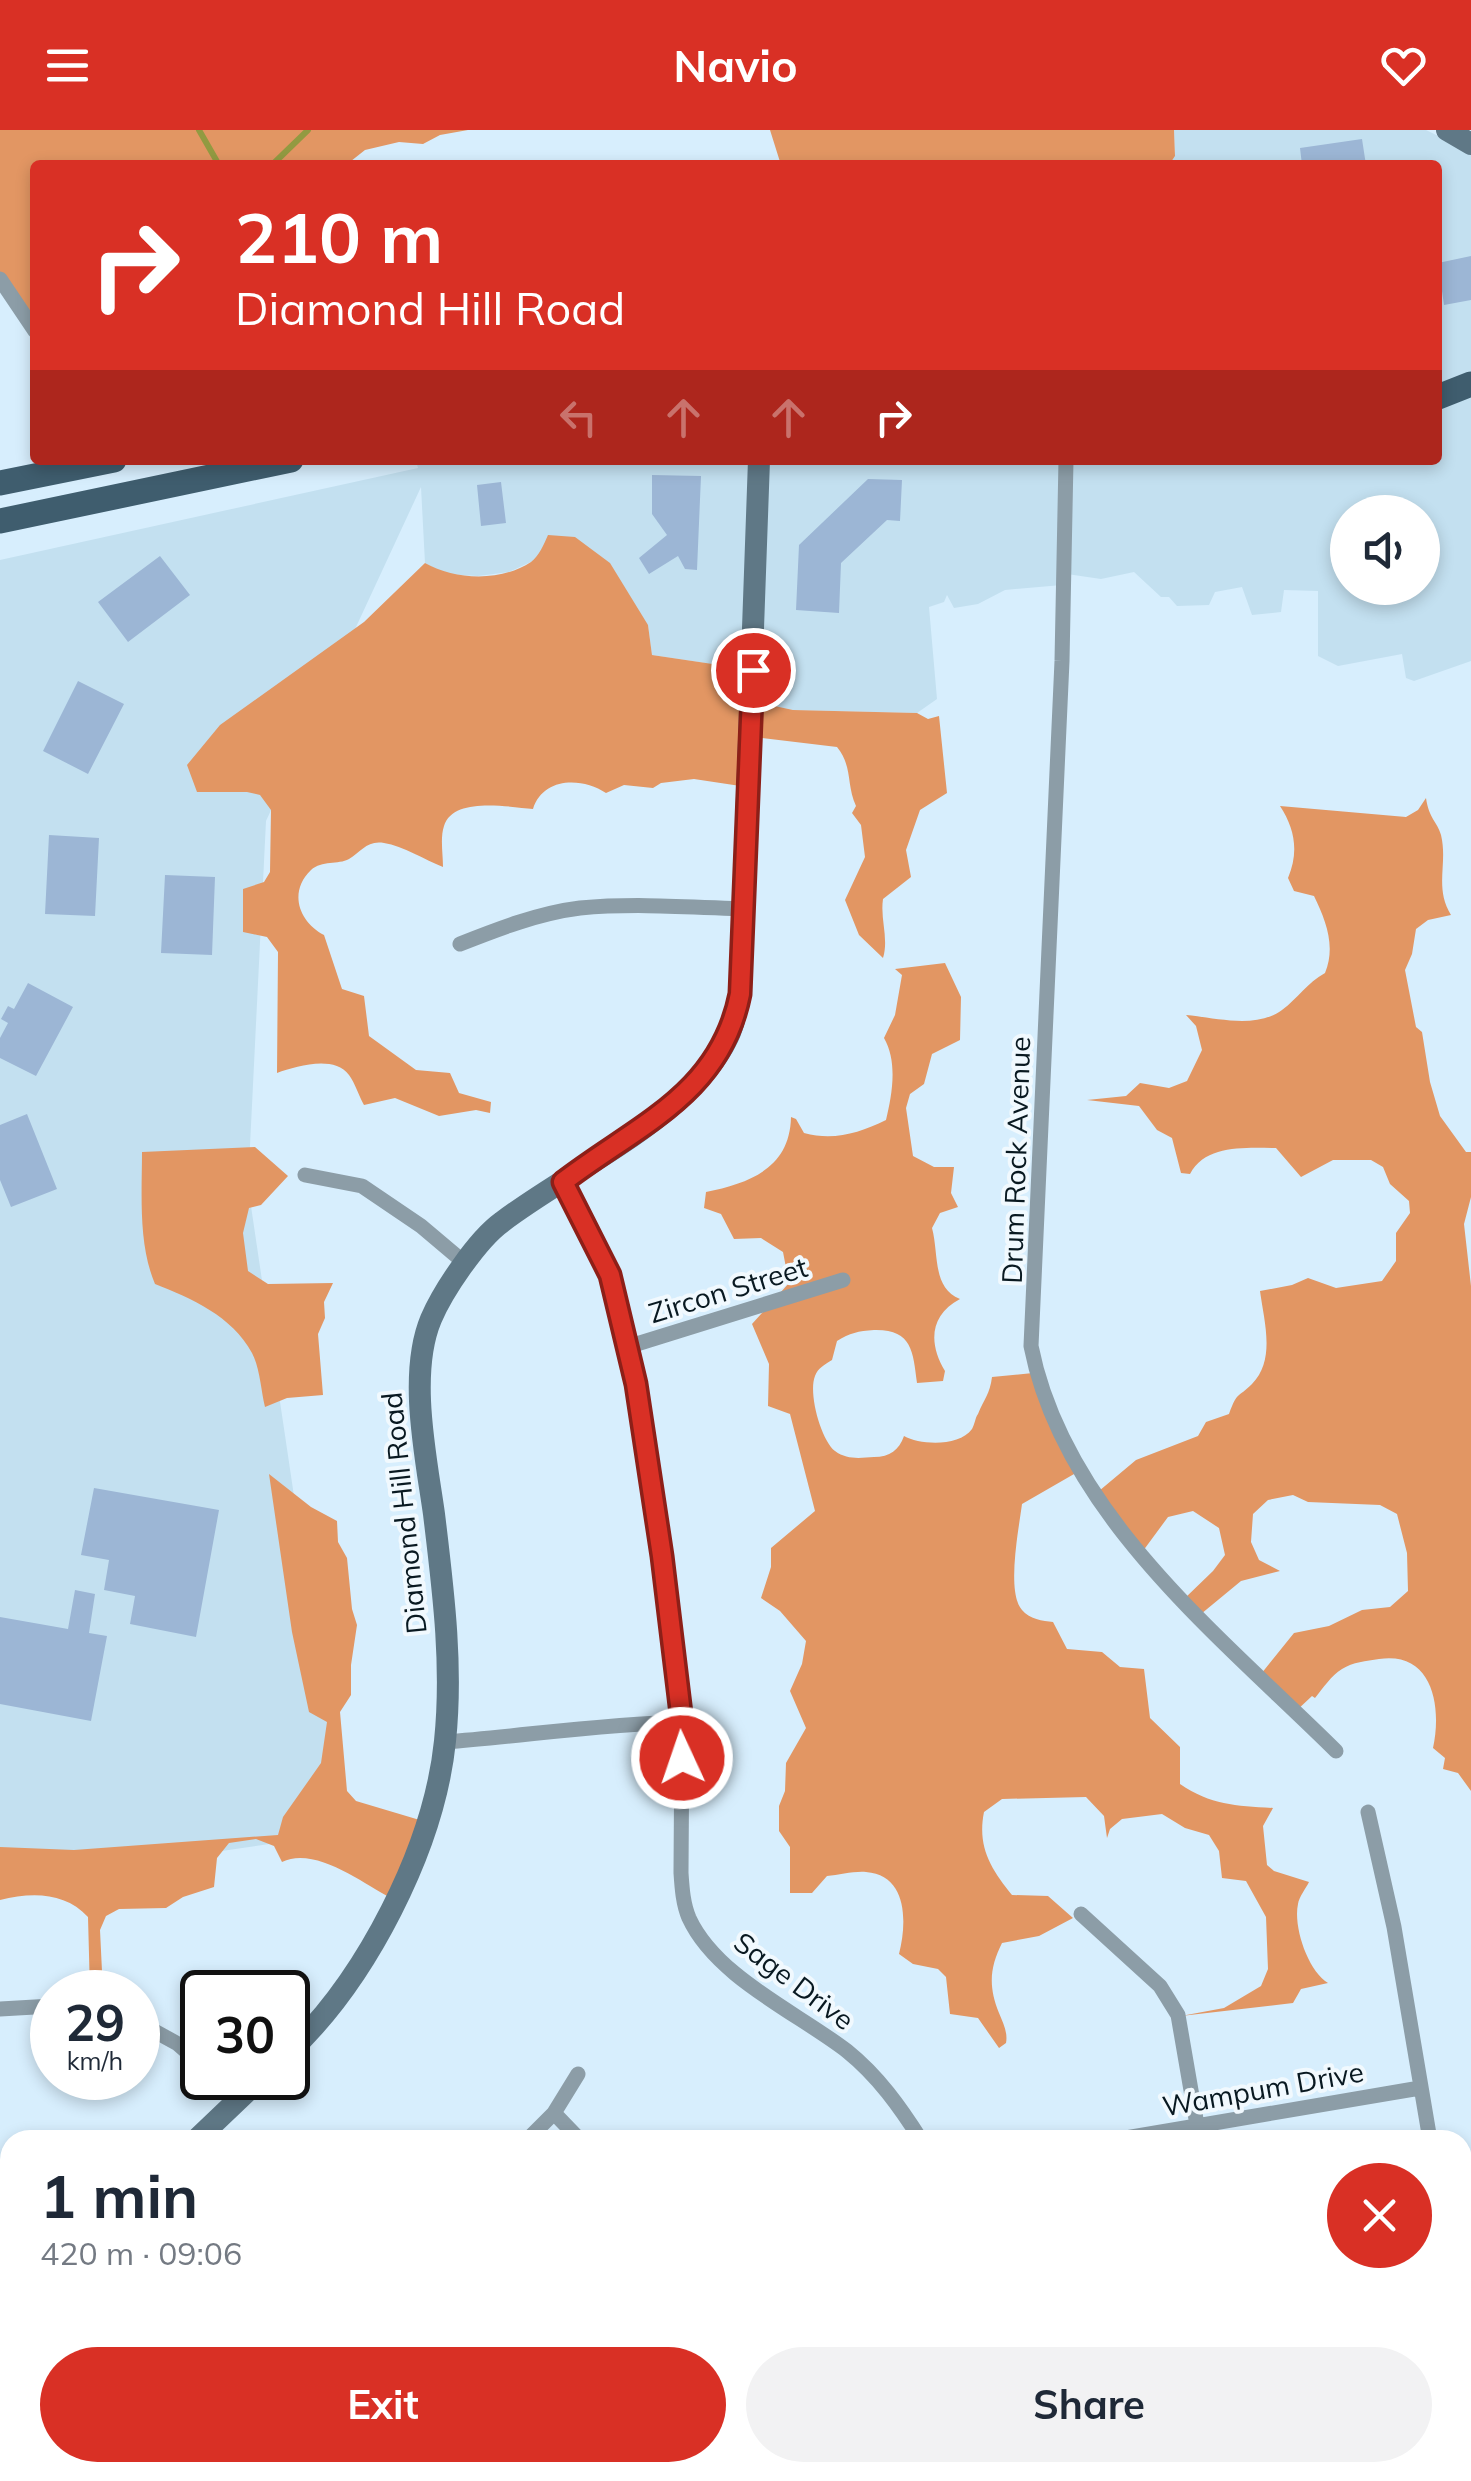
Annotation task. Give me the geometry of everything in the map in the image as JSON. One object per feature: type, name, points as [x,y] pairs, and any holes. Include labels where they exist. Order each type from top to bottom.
[{"type":"main road","points":[[1442,395],[1471,384]]},
{"type":"main road","points":[[0,483],[87,465]]},
{"type":"main road","points":[[0,520],[268,465]]},
{"type":"street","points":[[0,279],[30,324]]},
{"type":"street","name":"Diamond Hill Road","points":[[310,2032],[368,1954],[408,1875],[445,1742],[448,1667],[423,1434],[420,1366],[430,1320],[498,1224],[658,1118],[709,1068],[735,1020],[744,909],[759,465]]},
{"type":"street","name":"Drum Rock Avenue","points":[[1066,465],[1062,661],[1031,1346],[1040,1389],[1080,1469],[1135,1550],[1336,1751]]},
{"type":"street","points":[[460,944],[534,918],[577,908],[744,909]]},
{"type":"street","points":[[305,1174],[362,1186],[421,1226],[466,1264]]},
{"type":"street","name":"Sage Drive","points":[[563,1182],[610,1275],[636,1384],[682,1722],[681,1873],[690,1920],[712,1952],[734,1972],[861,2064],[895,2098],[914,2130]]},
{"type":"street","name":"Zircon Street","points":[[627,1348],[843,1280]]},
{"type":"street","points":[[445,1742],[682,1722]]},
{"type":"street","points":[[1368,1812],[1394,1927],[1428,2130]]},
{"type":"street","points":[[1080,1914],[1160,1986],[1178,2014],[1197,2126]]},
{"type":"street","points":[[0,2009],[30,2007]]},
{"type":"street","points":[[537,2130],[554,2113],[578,2074]]},
{"type":"street","name":"Wampum Drive","points":[[1173,2130],[1420,2088]]},
{"type":"street","points":[[206,2130],[237,2100]]},
{"type":"street","points":[[554,2113],[570,2130]]},
{"type":"shaded area","points":[[0,130],[468,130],[440,135],[423,144],[399,142],[365,150],[352,160],[30,160],[30,321],[0,278]]},
{"type":"shaded area","points":[[770,130],[1174,130],[1172,160],[779,160]]},
{"type":"shaded area","points":[[1174,130],[1426,130],[1471,152],[1471,661],[1414,681],[1406,678],[1402,654],[1338,666],[1318,656],[1318,591],[1284,590],[1281,612],[1252,615],[1242,587],[1215,592],[1209,605],[1177,606],[1134,572],[1101,579],[1067,574],[1062,585],[1005,590],[978,604],[954,608],[947,595],[944,602],[929,607],[937,699],[917,713],[793,710],[756,702],[752,670],[652,655],[648,625],[535,560],[509,572],[478,576],[444,574],[425,563],[421,487],[266,821],[248,1186],[344,1833],[58,1875],[0,1861],[0,560],[418,468],[417,465],[1442,465],[1442,160],[1172,160]]},
{"type":"shaded area","points":[[548,535],[575,537],[610,563],[648,625],[652,655],[753,670],[756,702],[793,710],[917,713],[928,719],[939,716],[947,793],[920,810],[906,850],[911,877],[883,899],[883,958],[859,935],[845,900],[865,857],[861,825],[852,813],[856,806],[842,754],[837,747],[754,737],[747,787],[694,779],[661,783],[653,788],[624,785],[606,793],[586,784],[564,783],[545,791],[533,809],[483,806],[458,810],[444,826],[443,867],[399,847],[378,843],[345,861],[315,867],[304,879],[298,897],[303,915],[324,935],[342,989],[364,996],[369,1036],[416,1070],[450,1073],[459,1093],[491,1102],[490,1113],[476,1110],[439,1116],[395,1098],[364,1105],[349,1075],[334,1065],[315,1064],[277,1073],[278,952],[267,937],[243,932],[243,889],[264,882],[270,872],[271,810],[260,795],[197,792],[187,765],[220,725],[364,622],[425,563],[464,575],[506,573],[534,559]]},
{"type":"shaded area","points":[[1426,798],[1441,835],[1443,895],[1451,915],[1428,920],[1416,929],[1405,970],[1440,1116],[1466,1152],[1471,1152],[1471,1197],[1464,1224],[1471,1286],[1471,1791],[1458,1773],[1443,1769],[1445,1758],[1433,1748],[1434,1700],[1430,1685],[1411,1664],[1379,1659],[1351,1665],[1295,1712],[1261,1674],[1294,1633],[1329,1626],[1362,1610],[1390,1607],[1408,1591],[1407,1553],[1397,1514],[1380,1505],[1308,1502],[1293,1495],[1268,1500],[1253,1514],[1251,1542],[1259,1560],[1280,1571],[1241,1581],[1201,1614],[1184,1599],[1225,1555],[1219,1528],[1193,1511],[1168,1517],[1140,1555],[1099,1491],[1136,1460],[1198,1436],[1206,1422],[1229,1414],[1236,1398],[1252,1384],[1264,1364],[1266,1340],[1260,1291],[1308,1278],[1336,1288],[1382,1281],[1396,1261],[1396,1233],[1410,1213],[1409,1201],[1390,1184],[1383,1167],[1371,1160],[1333,1160],[1301,1177],[1276,1148],[1240,1148],[1206,1157],[1190,1174],[1181,1173],[1172,1138],[1157,1130],[1139,1106],[1087,1100],[1126,1096],[1140,1083],[1169,1088],[1187,1081],[1202,1050],[1196,1026],[1186,1015],[1236,1021],[1272,1016],[1325,973],[1330,953],[1326,924],[1314,896],[1294,891],[1288,878],[1294,841],[1280,806],[1406,817],[1418,810]]},
{"type":"shaded area","points":[[945,963],[961,997],[960,1040],[932,1054],[924,1084],[910,1094],[906,1108],[913,1156],[934,1167],[954,1167],[951,1193],[958,1207],[940,1213],[932,1228],[941,1279],[951,1294],[960,1299],[943,1313],[935,1330],[936,1350],[945,1371],[943,1381],[917,1383],[912,1352],[896,1333],[874,1330],[850,1334],[837,1341],[832,1360],[815,1376],[813,1393],[821,1427],[835,1451],[854,1458],[889,1454],[904,1436],[929,1442],[958,1439],[972,1429],[992,1377],[1033,1373],[1081,1470],[1022,1504],[1015,1559],[1017,1601],[1028,1616],[1053,1622],[1067,1649],[1102,1652],[1120,1667],[1144,1669],[1150,1718],[1180,1747],[1180,1784],[1224,1803],[1273,1808],[1263,1826],[1267,1865],[1309,1882],[1299,1901],[1298,1924],[1308,1959],[1328,1983],[1301,1989],[1293,2003],[1181,2016],[1224,2008],[1261,1986],[1268,1969],[1266,1917],[1246,1881],[1222,1878],[1219,1851],[1209,1835],[1185,1828],[1162,1814],[1122,1819],[1110,1829],[1107,1838],[1104,1816],[1086,1797],[1002,1799],[984,1812],[984,1847],[1012,1895],[1048,1896],[1073,1918],[1039,1936],[1002,1943],[992,1977],[995,2003],[1006,2035],[1006,2043],[999,2048],[978,2018],[950,2014],[946,1977],[938,1969],[913,1964],[899,1954],[903,1915],[897,1891],[890,1882],[880,1875],[852,1873],[827,1876],[812,1893],[790,1893],[790,1847],[779,1831],[779,1806],[785,1791],[786,1763],[806,1728],[790,1691],[802,1664],[806,1641],[780,1611],[761,1598],[771,1567],[771,1548],[815,1511],[790,1414],[768,1406],[769,1364],[752,1324],[789,1283],[783,1252],[761,1238],[734,1239],[721,1214],[704,1208],[706,1192],[738,1184],[765,1170],[783,1149],[791,1117],[804,1133],[826,1136],[856,1132],[886,1120],[892,1068],[884,1038],[895,1015],[902,975],[895,969]]},
{"type":"shaded area","points":[[255,1147],[288,1176],[261,1205],[249,1208],[243,1233],[248,1271],[268,1284],[333,1283],[324,1302],[325,1318],[318,1334],[323,1395],[287,1398],[265,1407],[255,1359],[244,1340],[196,1302],[155,1284],[142,1219],[142,1152]]},
{"type":"shaded area","points":[[269,1474],[311,1507],[337,1521],[357,1625],[351,1695],[340,1712],[347,1791],[356,1801],[423,1821],[391,1898],[323,1862],[295,1858],[282,1862],[274,1846],[256,1839],[229,1843],[217,1858],[214,1887],[183,1897],[166,1908],[119,1909],[106,1916],[100,1930],[102,1970],[89,1970],[88,1917],[79,1909],[47,1896],[0,1900],[0,1847],[74,1850],[278,1835],[283,1817],[321,1763],[327,1722],[309,1712],[292,1632]]},
{"type":"building","points":[[1362,139],[1365,160],[1301,160],[1300,148]]},
{"type":"building","points":[[1471,256],[1471,300],[1444,305],[1442,262]]},
{"type":"building","points":[[652,475],[701,476],[697,570],[685,569],[678,556],[649,574],[639,558],[667,535],[652,514]]},
{"type":"building","points":[[868,479],[902,480],[900,521],[887,520],[841,563],[839,613],[796,610],[799,545]]},
{"type":"building","points":[[501,482],[506,523],[481,526],[477,485]]},
{"type":"building","points":[[160,556],[190,595],[128,642],[98,602]]},
{"type":"building","points":[[78,681],[124,704],[88,774],[43,751]]},
{"type":"building","points":[[49,835],[99,838],[95,916],[45,914]]},
{"type":"building","points":[[165,875],[215,877],[212,955],[161,953]]},
{"type":"building","points":[[28,983],[73,1007],[36,1076],[0,1058],[0,1038],[8,1023],[1,1019],[8,1006],[14,1009]]},
{"type":"building","points":[[27,1114],[57,1189],[11,1207],[0,1180],[0,1125]]},
{"type":"building","points":[[94,1488],[219,1510],[196,1637],[130,1624],[135,1596],[104,1590],[109,1560],[81,1555]]},
{"type":"building","points":[[75,1590],[95,1594],[89,1633],[107,1636],[91,1721],[0,1704],[0,1617],[68,1629]]},
{"type":"waterway","points":[[199,130],[216,160]]},
{"type":"waterway","points":[[277,160],[308,130]]},
{"type":"route","points":[[682,1758],[682,1722],[662,1556],[636,1384],[610,1275],[563,1182],[658,1118],[709,1068],[735,1020],[740,994],[753,670]]}]
